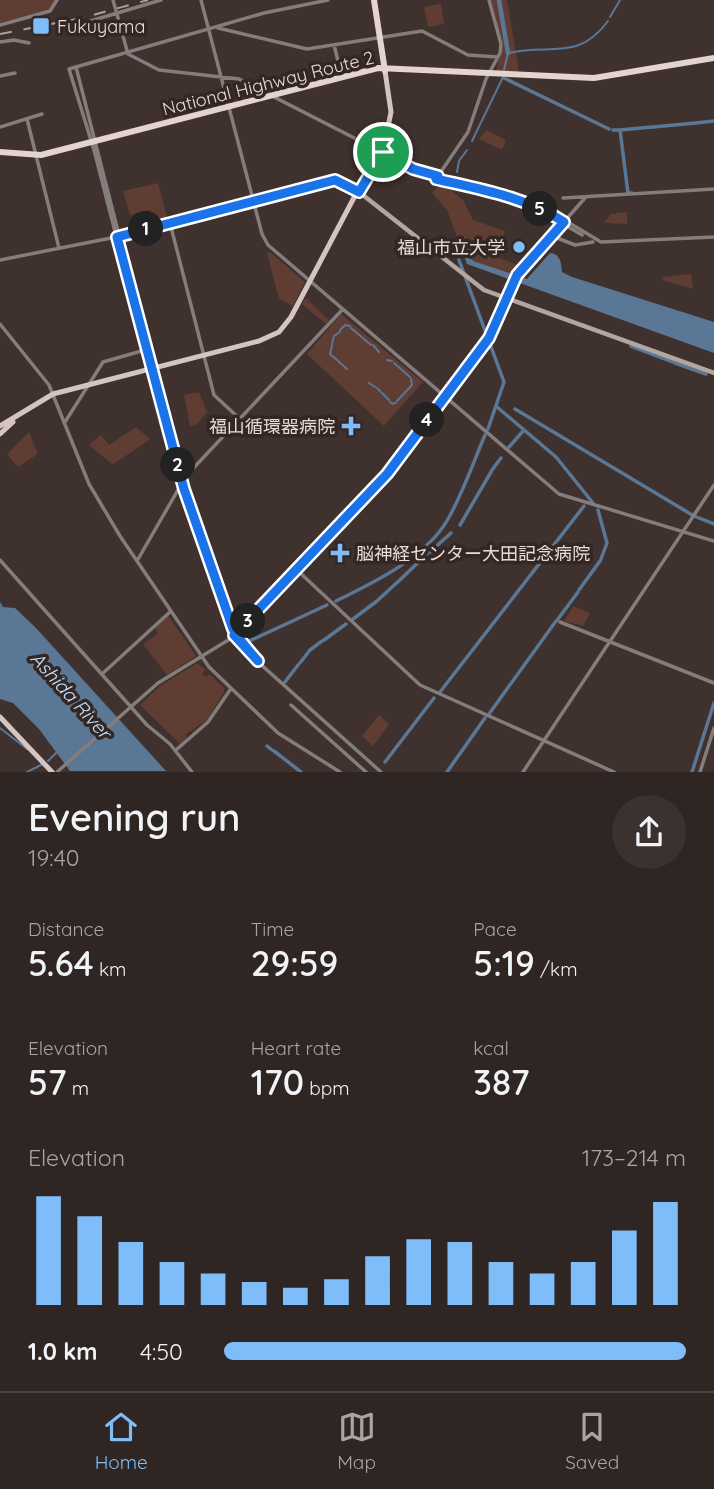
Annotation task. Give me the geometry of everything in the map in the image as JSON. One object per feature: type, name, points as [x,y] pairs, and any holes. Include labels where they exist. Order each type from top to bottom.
[{"type":"highway","points":[[374,0],[386,70]]},
{"type":"highway","name":"National Highway Route 2","points":[[0,154],[37,157],[342,77],[386,70],[593,81],[714,60]]},
{"type":"highway","name":"National Highway Route 2","points":[[274,96],[386,70]]},
{"type":"main road","points":[[0,425],[53,394],[259,341],[279,332],[291,317],[381,153],[391,112],[386,70]]},
{"type":"main road","points":[[359,192],[484,290],[714,373]]},
{"type":"main road","points":[[0,434],[23,412]]},
{"type":"main road","points":[[0,717],[57,772]]},
{"type":"street","points":[[0,25],[50,11],[57,0]]},
{"type":"street","points":[[114,0],[128,54],[159,70],[239,79],[413,169],[549,212],[593,240],[610,244],[714,238]]},
{"type":"street","points":[[74,32],[86,22],[161,0]]},
{"type":"street","points":[[201,0],[266,243],[559,494],[714,541]]},
{"type":"street","points":[[94,143],[69,69],[264,13],[328,0]]},
{"type":"street","points":[[437,178],[468,132],[498,57],[500,44],[489,0]]},
{"type":"street","points":[[216,27],[305,49],[422,31],[468,55],[498,57]]},
{"type":"street","points":[[0,42],[29,43]]},
{"type":"street","points":[[334,45],[342,77]]},
{"type":"street","points":[[76,67],[182,485],[235,634],[258,661],[381,772]]},
{"type":"street","points":[[0,76],[15,73]]},
{"type":"street","points":[[0,127],[42,114]]},
{"type":"street","points":[[27,119],[59,248]]},
{"type":"street","points":[[0,260],[119,236],[335,180],[359,192]]},
{"type":"street","points":[[563,198],[714,188]]},
{"type":"street","points":[[57,772],[158,683],[235,634],[387,474],[489,338],[517,275],[585,198]]},
{"type":"street","points":[[565,221],[593,242]]},
{"type":"street","points":[[170,223],[214,395],[240,419]]},
{"type":"street","points":[[119,236],[145,351],[152,368]]},
{"type":"street","points":[[552,236],[576,245],[593,242],[615,246],[714,238]]},
{"type":"street","points":[[137,561],[182,485],[342,310]]},
{"type":"street","points":[[0,324],[42,373],[89,484],[201,656],[231,689],[278,733],[340,772]]},
{"type":"street","points":[[65,422],[105,361],[145,351]]},
{"type":"street","points":[[523,772],[714,485]]},
{"type":"street","points":[[0,559],[131,708],[176,750],[192,772]]},
{"type":"street","points":[[297,570],[420,685],[614,772]]},
{"type":"street","points":[[102,674],[171,611]]},
{"type":"street","points":[[560,622],[714,683]]},
{"type":"street","points":[[176,750],[204,726],[231,689]]},
{"type":"street","points":[[291,705],[366,772]]},
{"type":"street","points":[[700,772],[714,728]]},
{"type":"shaded area","points":[[0,0],[55,0],[49,10],[0,23]]},
{"type":"shaded area","points":[[491,0],[507,0],[519,72],[496,71],[502,43]]},
{"type":"shaded area","points":[[441,4],[444,24],[428,27],[424,7]]},
{"type":"shaded area","points":[[486,130],[506,140],[502,150],[479,139]]},
{"type":"shaded area","points":[[158,183],[168,221],[154,224],[150,210],[130,215],[123,191]]},
{"type":"shaded area","points":[[442,183],[463,200],[473,220],[505,231],[496,257],[521,266],[513,275],[473,261],[466,243],[460,245],[447,210],[432,193]]},
{"type":"shaded area","points":[[627,212],[627,224],[604,223],[611,214]]},
{"type":"shaded area","points":[[270,252],[305,282],[293,306],[279,299],[267,253]]},
{"type":"shaded area","points":[[691,274],[693,289],[663,280],[662,277]]},
{"type":"shaded area","points":[[306,298],[329,320],[326,324],[302,304]]},
{"type":"shaded area","points":[[341,314],[423,382],[384,426],[307,354]]},
{"type":"shaded area","points":[[199,392],[207,412],[197,424],[190,426],[184,395]]},
{"type":"shaded area","points":[[136,427],[150,439],[112,464],[89,445],[101,435],[109,445]]},
{"type":"shaded area","points":[[29,432],[38,454],[18,467],[7,454]]},
{"type":"shaded area","points":[[573,606],[590,613],[583,626],[564,621]]},
{"type":"shaded area","points":[[168,615],[196,656],[167,675],[143,644],[158,634],[155,628]]},
{"type":"shaded area","points":[[197,663],[206,670],[202,673],[205,677],[210,674],[224,688],[224,692],[207,720],[185,735],[187,738],[180,744],[140,705],[160,686]]},
{"type":"shaded area","points":[[379,715],[389,724],[373,746],[362,736]]},
{"type":"water","points":[[466,243],[473,261],[527,279],[550,253],[554,254],[560,260],[562,272],[572,277],[714,322],[714,353],[467,264],[460,245]]},
{"type":"water","name":"Ashida River","points":[[0,602],[3,607],[15,608],[36,628],[166,771],[70,771],[39,729],[13,703],[0,699]]},
{"type":"waterway","points":[[499,0],[508,53]]},
{"type":"waterway","points":[[610,17],[620,0]]},
{"type":"waterway","points":[[504,70],[508,53],[574,47],[597,34],[608,21]]},
{"type":"waterway","points":[[472,141],[504,75]]},
{"type":"waterway","points":[[504,78],[609,129]]},
{"type":"waterway","points":[[686,124],[714,121]]},
{"type":"waterway","points":[[653,127],[685,124]]},
{"type":"waterway","points":[[632,193],[628,193],[620,130],[652,127]]},
{"type":"waterway","points":[[613,130],[618,130]]},
{"type":"waterway","points":[[457,172],[459,161],[467,150]]},
{"type":"waterway","points":[[459,260],[504,382],[488,429]]},
{"type":"waterway","points":[[340,330],[345,325],[350,326]]},
{"type":"waterway","points":[[351,328],[371,345]]},
{"type":"waterway","points":[[332,343],[334,336],[340,332]]},
{"type":"waterway","points":[[332,345],[330,354],[337,360]]},
{"type":"waterway","points":[[373,345],[379,352]]},
{"type":"waterway","points":[[631,346],[673,362]]},
{"type":"waterway","points":[[387,360],[392,361]]},
{"type":"waterway","points":[[338,361],[347,369]]},
{"type":"waterway","points":[[394,363],[410,377]]},
{"type":"waterway","points":[[675,363],[706,374]]},
{"type":"waterway","points":[[397,401],[412,385],[411,379]]},
{"type":"waterway","points":[[369,383],[375,387]]},
{"type":"waterway","points":[[377,388],[381,392]]},
{"type":"waterway","points":[[382,393],[389,400]]},
{"type":"waterway","points":[[497,407],[556,457],[593,503]]},
{"type":"waterway","points":[[515,409],[694,516],[714,524]]},
{"type":"waterway","points":[[509,447],[524,430]]},
{"type":"waterway","points":[[336,601],[398,568],[439,533],[458,499],[485,435]]},
{"type":"waterway","points":[[492,470],[501,458]]},
{"type":"waterway","points":[[460,525],[491,472]]},
{"type":"waterway","points":[[440,692],[584,506]]},
{"type":"waterway","points":[[598,510],[607,543],[601,559]]},
{"type":"waterway","points":[[430,552],[451,533]]},
{"type":"waterway","points":[[403,577],[427,554]]},
{"type":"waterway","points":[[579,590],[600,561]]},
{"type":"waterway","points":[[378,600],[402,578]]},
{"type":"waterway","points":[[558,619],[578,592]]},
{"type":"waterway","points":[[353,619],[377,601]]},
{"type":"waterway","points":[[245,643],[327,605]]},
{"type":"waterway","points":[[489,714],[556,621]]},
{"type":"waterway","points":[[324,640],[346,624]]},
{"type":"waterway","points":[[300,663],[310,650],[322,641]]},
{"type":"waterway","points":[[285,682],[298,665]]},
{"type":"waterway","points":[[385,762],[434,698]]},
{"type":"waterway","points":[[692,772],[714,703]]},
{"type":"waterway","points":[[447,772],[485,718]]},
{"type":"waterway","points":[[0,728],[27,749]]},
{"type":"waterway","points":[[267,746],[272,750]]},
{"type":"waterway","points":[[274,751],[301,772]]},
{"type":"waterway","points":[[48,761],[57,752]]},
{"type":"waterway","points":[[27,772],[41,765]]},
{"type":"railway","points":[[0,34],[82,18],[148,0]]},
{"type":"place","name":"Fukuyama","points":[[41,26]]},
{"type":"place","name":"福山市立大学","points":[[519,247]]},
{"type":"place","name":"福山循環器病院","points":[[351,426]]},
{"type":"place","name":"脳神経センター大田記念病院","points":[[340,553]]},
{"type":"route","points":[[383,152],[359,192],[335,180],[117,237],[184,489],[233,629],[236,633],[239,639],[258,661],[234,635],[236,633],[243,627],[265,604],[387,474],[495,330],[512,282],[564,222],[549,212],[485,190],[436,179],[438,176],[413,169],[383,152]]}]
